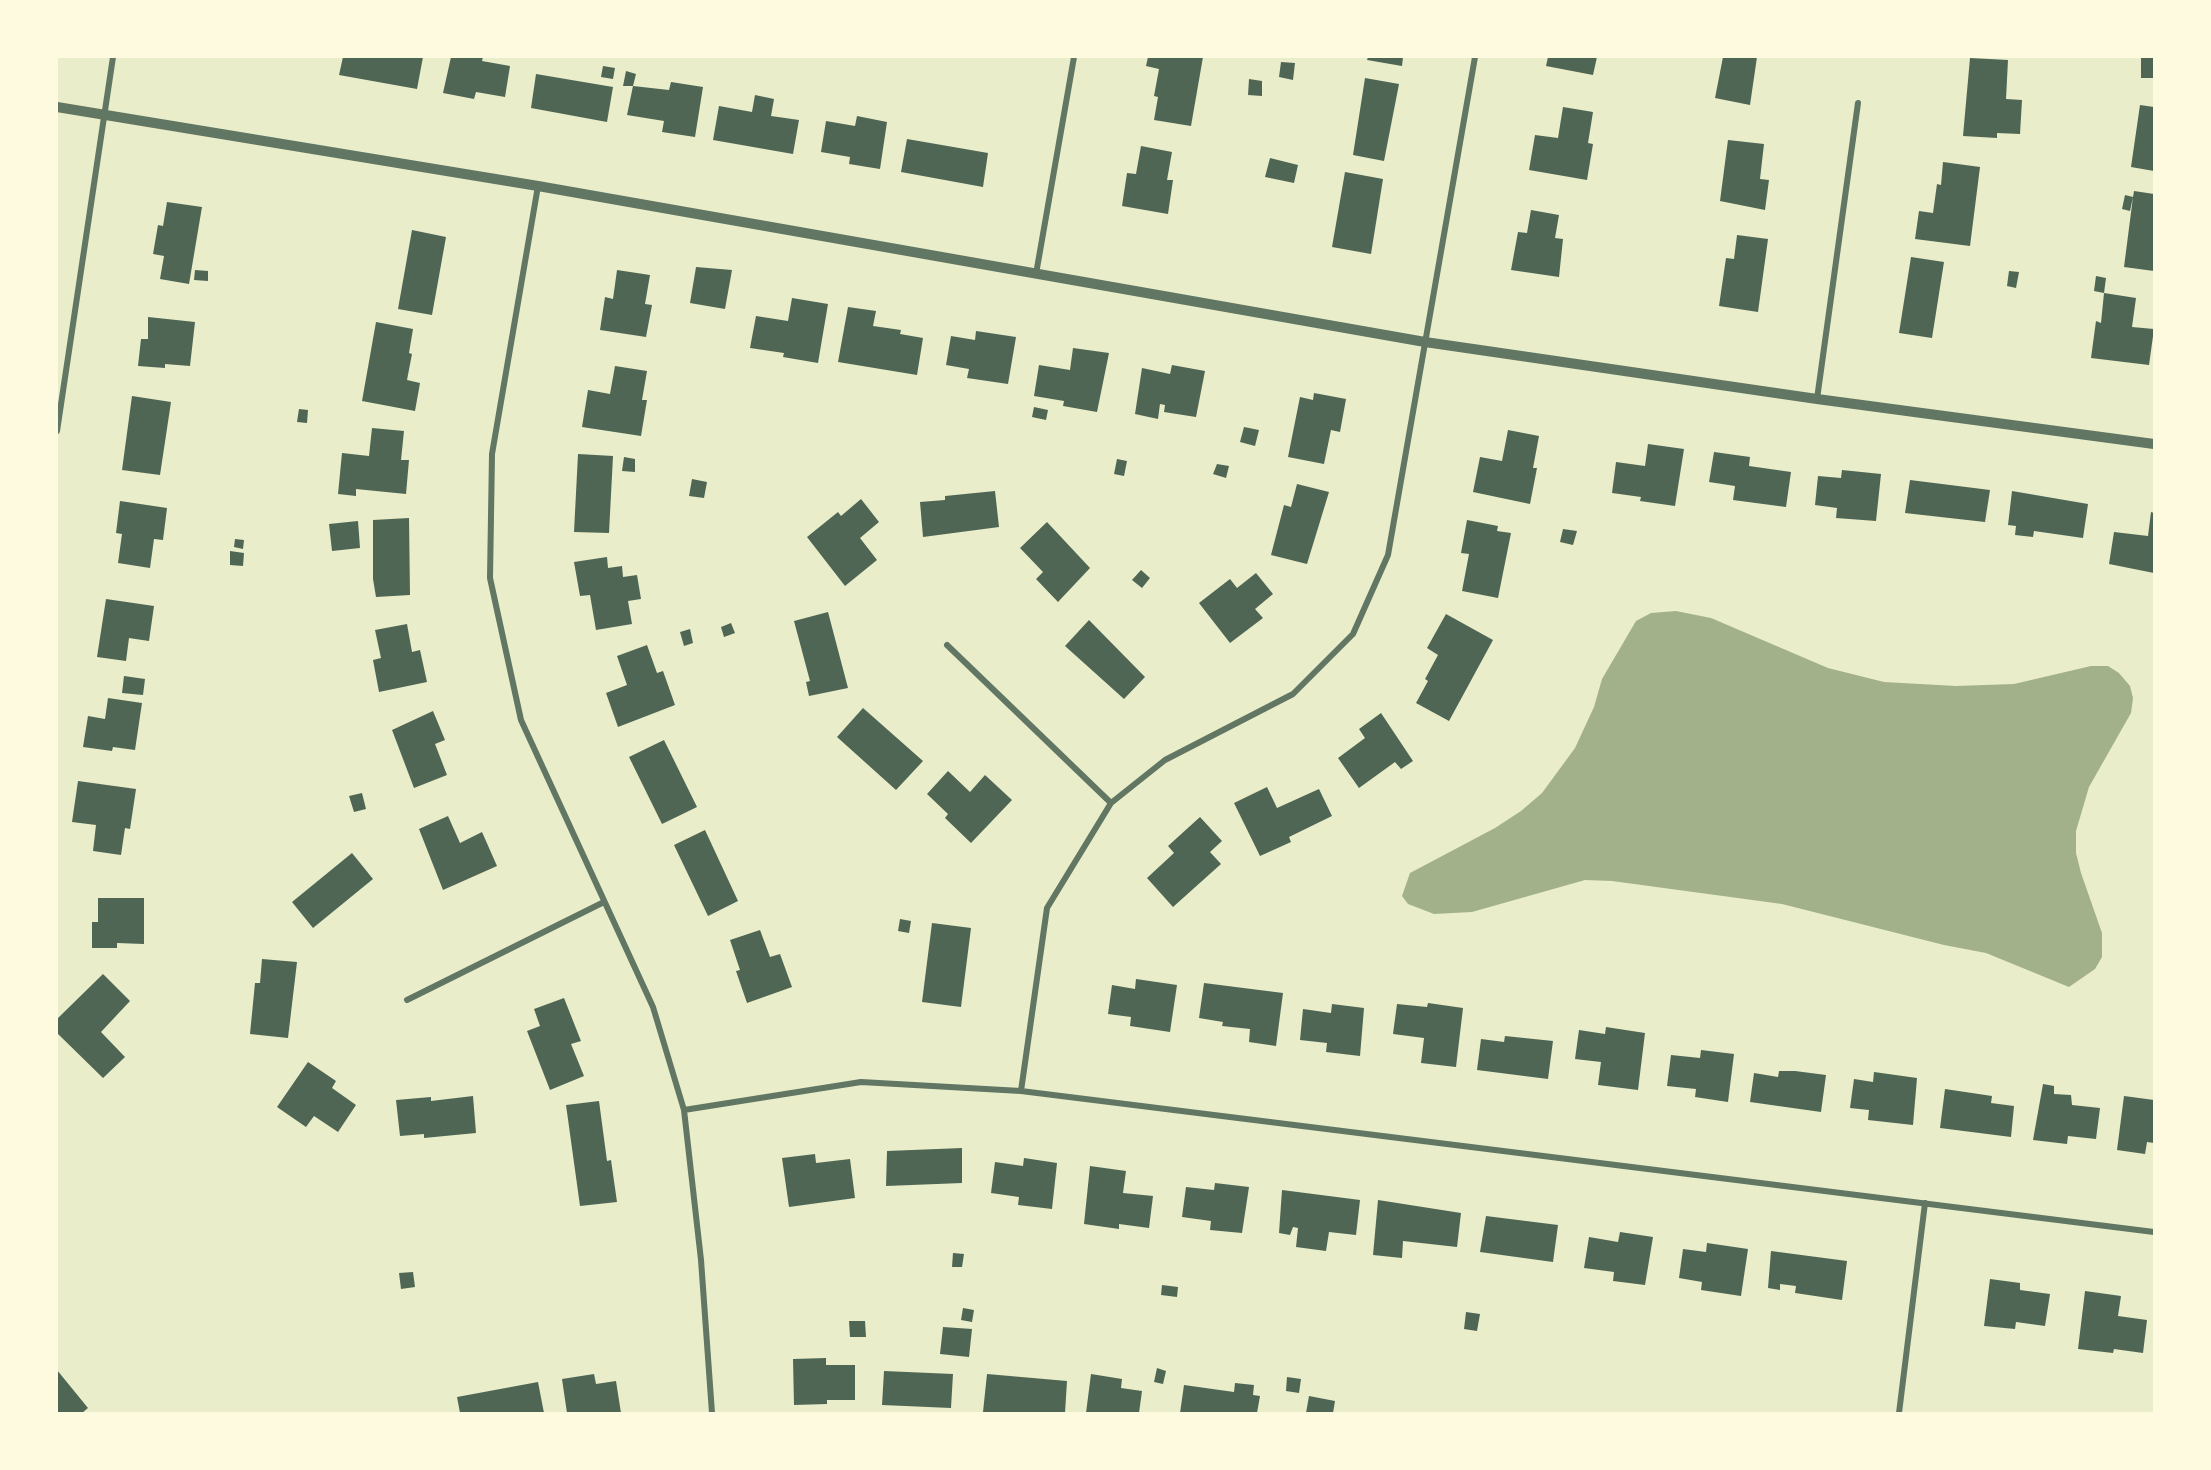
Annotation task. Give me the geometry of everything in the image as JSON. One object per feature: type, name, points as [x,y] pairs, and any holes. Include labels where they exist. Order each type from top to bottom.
[{"type":"street","points":[[57,431],[112,57]]},
{"type":"street","points":[[1036,273],[1074,57]]},
{"type":"street","points":[[1021,1091],[1047,908],[1110,803],[1165,760],[1293,694],[1353,634],[1388,555],[1475,57]]},
{"type":"street","points":[[1817,399],[1858,103]]},
{"type":"street","points":[[57,107],[538,186],[1425,342],[1817,399],[2154,444]]},
{"type":"street","points":[[538,186],[492,454],[490,578],[521,720],[653,1007],[684,1110],[701,1260],[712,1413]]},
{"type":"street","points":[[947,645],[1110,803]]},
{"type":"street","points":[[407,1000],[604,902]]},
{"type":"street","points":[[684,1110],[861,1082],[1021,1091],[2154,1232]]},
{"type":"street","points":[[1899,1413],[1925,1203]]},
{"type":"shaded area","points":[[1676,611],[1711,618],[1828,668],[1884,682],[1956,686],[2014,684],[2091,666],[2108,666],[2119,673],[2130,686],[2133,698],[2131,713],[2089,787],[2076,831],[2076,853],[2081,873],[2102,933],[2102,957],[2095,969],[2069,987],[1986,953],[1944,945],[1782,904],[1612,881],[1585,880],[1472,912],[1434,914],[1408,904],[1402,896],[1410,873],[1495,828],[1521,811],[1542,793],[1575,748],[1594,707],[1602,679],[1636,621],[1651,613]]},
{"type":"building","points":[[343,57],[423,57],[417,89],[339,75]]},
{"type":"building","points":[[451,57],[483,57],[482,61],[510,66],[505,97],[476,92],[474,99],[443,93]]},
{"type":"building","points":[[1148,57],[1203,57],[1191,126],[1154,120],[1158,97],[1154,96],[1159,69],[1146,66]]},
{"type":"building","points":[[1368,57],[1403,57],[1402,66],[1367,60]]},
{"type":"building","points":[[1548,57],[1597,57],[1593,75],[1546,66]]},
{"type":"building","points":[[1723,57],[1757,57],[1750,105],[1715,98]]},
{"type":"building","points":[[2141,57],[2154,57],[2154,78],[2141,78]]},
{"type":"building","points":[[1970,58],[2008,60],[2006,99],[2022,100],[2020,134],[1997,133],[1997,138],[1963,136]]},
{"type":"building","points":[[1281,62],[1295,63],[1293,80],[1279,77]]},
{"type":"building","points":[[603,66],[615,68],[613,79],[601,77]]},
{"type":"building","points":[[626,71],[636,74],[633,86],[623,86]]},
{"type":"building","points":[[536,74],[613,87],[607,122],[531,108]]},
{"type":"building","points":[[1365,78],[1399,84],[1384,161],[1353,155]]},
{"type":"building","points":[[1249,79],[1262,81],[1262,96],[1248,95]]},
{"type":"building","points":[[671,82],[703,87],[695,137],[662,132],[664,121],[627,115],[633,86],[669,90]]},
{"type":"building","points":[[755,95],[774,99],[771,116],[799,120],[793,154],[713,140],[719,106],[752,112]]},
{"type":"building","points":[[2140,105],[2154,107],[2154,171],[2131,167]]},
{"type":"building","points":[[1563,107],[1593,112],[1588,143],[1593,144],[1587,180],[1529,170],[1535,135],[1558,138]]},
{"type":"building","points":[[857,116],[887,122],[880,169],[849,164],[850,157],[821,152],[826,121],[855,126]]},
{"type":"building","points":[[907,139],[988,153],[983,187],[901,172]]},
{"type":"building","points":[[1728,140],[1764,144],[1760,179],[1769,180],[1765,210],[1720,201]]},
{"type":"building","points":[[1141,146],[1172,152],[1167,180],[1173,180],[1168,214],[1122,206],[1127,173],[1136,174]]},
{"type":"building","points":[[1270,158],[1298,165],[1294,183],[1265,177]]},
{"type":"building","points":[[1943,162],[1980,167],[1970,246],[1915,239],[1919,211],[1933,213],[1937,184],[1941,185]]},
{"type":"building","points":[[1345,172],[1383,179],[1371,254],[1332,247]]},
{"type":"building","points":[[2134,191],[2154,194],[2154,271],[2124,267]]},
{"type":"building","points":[[2125,195],[2133,197],[2130,211],[2122,209]]},
{"type":"building","points":[[167,202],[202,207],[189,284],[160,279],[164,256],[153,254],[158,225],[163,226]]},
{"type":"building","points":[[1531,210],[1559,215],[1555,238],[1563,239],[1559,277],[1511,270],[1518,232],[1527,233]]},
{"type":"building","points":[[412,230],[446,237],[432,315],[398,309]]},
{"type":"building","points":[[1737,235],[1768,239],[1758,312],[1719,306],[1726,258],[1734,259]]},
{"type":"building","points":[[1911,257],[1944,262],[1932,338],[1899,333]]},
{"type":"building","points":[[696,267],[732,270],[725,309],[690,303]]},
{"type":"building","points":[[195,270],[208,271],[208,281],[194,280]]},
{"type":"building","points":[[617,270],[650,275],[645,304],[652,305],[646,337],[600,330],[605,297],[613,299]]},
{"type":"building","points":[[2009,271],[2019,272],[2016,288],[2007,286]]},
{"type":"building","points":[[2096,276],[2106,278],[2104,293],[2094,291]]},
{"type":"building","points":[[2104,293],[2136,298],[2132,327],[2154,329],[2149,365],[2091,358],[2096,321],[2101,323]]},
{"type":"building","points":[[792,298],[828,304],[818,363],[783,357],[784,353],[750,348],[756,316],[788,321]]},
{"type":"building","points":[[848,307],[876,311],[873,326],[901,330],[900,334],[923,338],[917,375],[838,362]]},
{"type":"building","points":[[148,317],[195,322],[190,366],[165,364],[165,368],[138,366],[141,339],[148,339]]},
{"type":"building","points":[[376,322],[413,329],[409,353],[412,354],[407,380],[420,383],[415,411],[362,401]]},
{"type":"building","points":[[976,331],[1016,337],[1008,384],[967,378],[969,369],[946,365],[951,336],[975,340]]},
{"type":"building","points":[[1073,348],[1109,353],[1097,412],[1063,406],[1064,401],[1034,396],[1039,365],[1070,370]]},
{"type":"building","points":[[1172,365],[1205,371],[1196,417],[1164,412],[1165,405],[1160,404],[1158,419],[1135,414],[1142,368],[1170,374]]},
{"type":"building","points":[[615,366],[647,371],[642,400],[647,400],[641,436],[582,427],[588,390],[610,394]]},
{"type":"building","points":[[1314,393],[1346,399],[1340,432],[1331,430],[1324,464],[1288,457],[1300,397],[1313,400]]},
{"type":"building","points":[[132,396],[171,402],[160,475],[122,470]]},
{"type":"building","points":[[1034,407],[1048,410],[1046,420],[1032,417]]},
{"type":"building","points":[[299,409],[308,410],[307,423],[297,422]]},
{"type":"building","points":[[1244,427],[1259,430],[1255,446],[1240,442]]},
{"type":"building","points":[[372,428],[404,431],[401,460],[409,460],[406,494],[356,489],[356,496],[338,494],[342,453],[369,456]]},
{"type":"building","points":[[1508,430],[1539,436],[1533,468],[1537,468],[1530,504],[1473,492],[1480,457],[1502,461]]},
{"type":"building","points":[[1648,444],[1684,449],[1675,506],[1640,501],[1641,497],[1612,493],[1616,462],[1645,466]]},
{"type":"building","points":[[1714,452],[1750,457],[1749,466],[1791,472],[1786,507],[1733,500],[1735,486],[1709,482]]},
{"type":"building","points":[[578,454],[613,456],[609,533],[574,532]]},
{"type":"building","points":[[624,457],[635,459],[635,472],[622,471]]},
{"type":"building","points":[[1117,459],[1127,461],[1124,476],[1114,474]]},
{"type":"building","points":[[1217,464],[1229,466],[1226,478],[1213,474]]},
{"type":"building","points":[[1842,470],[1881,474],[1876,521],[1836,518],[1837,508],[1815,505],[1818,476],[1841,478]]},
{"type":"building","points":[[692,479],[707,482],[704,498],[689,496]]},
{"type":"building","points":[[1910,480],[1990,490],[1985,522],[1905,513]]},
{"type":"building","points":[[1297,484],[1329,492],[1307,564],[1271,555],[1284,505],[1291,507]]},
{"type":"building","points":[[995,491],[999,527],[923,537],[920,502],[945,500],[945,496]]},
{"type":"building","points":[[2012,491],[2088,504],[2083,538],[2034,531],[2033,537],[2015,535],[2016,526],[2008,525]]},
{"type":"building","points":[[861,499],[879,522],[860,538],[877,560],[845,586],[807,537],[838,512],[841,516]]},
{"type":"building","points":[[120,501],[167,508],[163,540],[154,539],[150,568],[118,563],[122,534],[116,533]]},
{"type":"building","points":[[2151,512],[2154,513],[2154,573],[2109,564],[2114,532],[2148,536]]},
{"type":"building","points":[[409,518],[410,595],[376,597],[373,579],[373,520]]},
{"type":"building","points":[[1467,520],[1498,526],[1497,531],[1511,533],[1498,598],[1462,591],[1469,554],[1461,553]]},
{"type":"building","points":[[358,521],[360,548],[332,551],[329,524]]},
{"type":"building","points":[[1047,522],[1090,568],[1058,602],[1036,579],[1043,572],[1020,548]]},
{"type":"building","points":[[1563,529],[1577,531],[1573,545],[1560,542]]},
{"type":"building","points":[[235,539],[244,540],[243,549],[234,547]]},
{"type":"building","points":[[230,551],[244,553],[243,566],[230,565]]},
{"type":"building","points":[[607,557],[608,568],[622,566],[623,577],[637,575],[641,599],[628,601],[632,624],[596,630],[590,595],[580,596],[574,562]]},
{"type":"building","points":[[1141,570],[1150,578],[1142,588],[1132,580]]},
{"type":"building","points":[[1256,573],[1273,594],[1255,609],[1263,618],[1230,643],[1199,603],[1230,579],[1237,588]]},
{"type":"building","points":[[106,599],[154,606],[149,641],[129,638],[126,661],[97,657]]},
{"type":"building","points":[[828,612],[848,688],[809,696],[806,682],[810,681],[794,621]]},
{"type":"building","points":[[1446,614],[1493,640],[1449,721],[1416,703],[1428,681],[1425,679],[1438,655],[1427,648]]},
{"type":"building","points":[[1089,620],[1145,677],[1124,699],[1065,646]]},
{"type":"building","points":[[731,623],[735,633],[724,637],[721,627]]},
{"type":"building","points":[[407,624],[412,652],[420,650],[427,682],[379,692],[373,660],[381,658],[375,630]]},
{"type":"building","points":[[690,629],[693,643],[684,646],[680,632]]},
{"type":"building","points":[[647,645],[657,673],[663,671],[675,705],[618,727],[606,693],[627,685],[617,656]]},
{"type":"building","points":[[124,676],[145,679],[143,695],[122,693]]},
{"type":"building","points":[[108,698],[142,703],[135,750],[113,747],[112,751],[83,747],[88,716],[105,719]]},
{"type":"building","points":[[863,708],[923,761],[896,790],[837,737]]},
{"type":"building","points":[[433,711],[445,740],[435,744],[447,775],[414,788],[392,730]]},
{"type":"building","points":[[1381,713],[1413,761],[1401,769],[1395,762],[1359,788],[1338,758],[1365,738],[1359,729]]},
{"type":"building","points":[[664,740],[697,807],[662,824],[629,757]]},
{"type":"building","points":[[948,771],[970,792],[985,775],[1012,800],[971,843],[945,818],[948,814],[927,794]]},
{"type":"building","points":[[78,781],[136,789],[130,829],[125,828],[121,855],[93,851],[96,825],[72,822]]},
{"type":"building","points":[[1267,787],[1277,808],[1319,789],[1332,816],[1289,837],[1291,842],[1260,856],[1234,803]]},
{"type":"building","points":[[362,793],[366,809],[354,812],[349,796]]},
{"type":"building","points":[[448,816],[460,843],[482,832],[497,866],[443,890],[419,829]]},
{"type":"building","points":[[1200,817],[1222,841],[1210,852],[1221,864],[1173,907],[1147,878],[1174,853],[1168,846]]},
{"type":"building","points":[[705,830],[738,901],[708,916],[674,845]]},
{"type":"building","points":[[352,853],[373,879],[313,928],[292,902]]},
{"type":"building","points":[[98,898],[144,898],[144,944],[117,943],[117,948],[92,948],[92,922],[98,922]]},
{"type":"building","points":[[900,919],[911,921],[909,933],[898,931]]},
{"type":"building","points":[[932,923],[971,928],[961,1007],[922,1002]]},
{"type":"building","points":[[760,930],[770,957],[780,954],[792,987],[747,1003],[736,971],[740,970],[730,940]]},
{"type":"building","points":[[262,959],[297,962],[288,1038],[250,1034],[255,983],[260,983]]},
{"type":"building","points":[[103,974],[130,1001],[101,1032],[125,1057],[103,1078],[57,1033],[57,1019]]},
{"type":"building","points":[[1136,979],[1177,985],[1170,1032],[1130,1026],[1131,1017],[1108,1014],[1112,985],[1135,989]]},
{"type":"building","points":[[1204,983],[1283,993],[1276,1046],[1249,1042],[1250,1029],[1222,1026],[1223,1022],[1199,1018]]},
{"type":"building","points":[[564,998],[581,1041],[571,1044],[584,1076],[550,1090],[527,1031],[540,1026],[534,1009]]},
{"type":"building","points":[[1428,1003],[1463,1008],[1456,1067],[1421,1063],[1424,1038],[1393,1034],[1397,1004],[1427,1007]]},
{"type":"building","points":[[1332,1004],[1364,1008],[1360,1056],[1326,1052],[1327,1043],[1300,1040],[1303,1009],[1331,1013]]},
{"type":"building","points":[[1606,1027],[1645,1033],[1638,1090],[1598,1085],[1601,1062],[1575,1059],[1579,1030],[1605,1034]]},
{"type":"building","points":[[1505,1036],[1553,1041],[1548,1079],[1477,1070],[1481,1039],[1504,1042]]},
{"type":"building","points":[[1701,1050],[1734,1054],[1728,1102],[1695,1097],[1696,1089],[1667,1086],[1671,1055],[1700,1058]]},
{"type":"building","points":[[308,1062],[336,1081],[332,1088],[356,1105],[338,1132],[314,1116],[306,1127],[277,1107]]},
{"type":"building","points":[[1779,1071],[1826,1075],[1821,1112],[1750,1102],[1754,1073],[1778,1077]]},
{"type":"building","points":[[1874,1072],[1917,1078],[1913,1125],[1868,1120],[1869,1110],[1850,1108],[1854,1079],[1873,1082]]},
{"type":"building","points":[[2043,1084],[2054,1086],[2054,1094],[2071,1095],[2072,1105],[2100,1108],[2096,1139],[2068,1136],[2067,1144],[2033,1140]]},
{"type":"building","points":[[1945,1089],[1992,1096],[1991,1103],[2014,1106],[2011,1137],[1940,1128]]},
{"type":"building","points":[[473,1096],[476,1133],[424,1138],[424,1134],[400,1136],[396,1100],[431,1097],[431,1101]]},
{"type":"building","points":[[2124,1096],[2154,1100],[2154,1143],[2147,1142],[2145,1154],[2117,1150]]},
{"type":"building","points":[[599,1101],[607,1161],[611,1160],[617,1202],[580,1206],[566,1105]]},
{"type":"building","points":[[962,1148],[962,1183],[886,1186],[887,1151]]},
{"type":"building","points":[[815,1154],[816,1163],[850,1159],[855,1198],[789,1207],[782,1158]]},
{"type":"building","points":[[1024,1158],[1057,1163],[1052,1209],[1018,1205],[1019,1197],[991,1193],[995,1162],[1023,1166]]},
{"type":"building","points":[[1090,1166],[1126,1171],[1123,1193],[1153,1196],[1149,1228],[1119,1224],[1119,1229],[1084,1224]]},
{"type":"building","points":[[1215,1183],[1249,1187],[1242,1233],[1210,1230],[1211,1221],[1182,1217],[1186,1187],[1214,1190]]},
{"type":"building","points":[[1282,1190],[1360,1200],[1356,1235],[1329,1232],[1326,1251],[1296,1247],[1298,1228],[1293,1227],[1290,1235],[1279,1233]]},
{"type":"building","points":[[1378,1200],[1461,1213],[1457,1247],[1403,1241],[1402,1258],[1373,1255]]},
{"type":"building","points":[[1486,1216],[1558,1225],[1553,1262],[1480,1252]]},
{"type":"building","points":[[1620,1232],[1653,1237],[1645,1285],[1613,1281],[1614,1272],[1584,1268],[1589,1237],[1618,1242]]},
{"type":"building","points":[[1707,1243],[1748,1249],[1741,1296],[1701,1290],[1702,1282],[1679,1278],[1683,1249],[1706,1252]]},
{"type":"building","points":[[1771,1251],[1847,1261],[1842,1300],[1795,1293],[1796,1286],[1780,1284],[1780,1290],[1768,1288]]},
{"type":"building","points":[[953,1253],[964,1254],[962,1267],[952,1267]]},
{"type":"building","points":[[413,1272],[415,1287],[401,1289],[399,1273]]},
{"type":"building","points":[[1990,1279],[2020,1283],[2020,1290],[2050,1294],[2045,1326],[2016,1322],[2015,1329],[1984,1326]]},
{"type":"building","points":[[1162,1285],[1178,1287],[1177,1297],[1161,1295]]},
{"type":"building","points":[[2085,1291],[2121,1296],[2118,1316],[2147,1320],[2143,1353],[2114,1349],[2113,1353],[2078,1349]]},
{"type":"building","points":[[963,1308],[974,1310],[972,1322],[961,1320]]},
{"type":"building","points":[[1466,1312],[1480,1314],[1477,1331],[1464,1329]]},
{"type":"building","points":[[849,1321],[865,1321],[866,1337],[850,1337]]},
{"type":"building","points":[[943,1327],[972,1329],[969,1357],[940,1354]]},
{"type":"building","points":[[826,1358],[826,1365],[855,1365],[855,1400],[827,1400],[827,1404],[794,1405],[793,1359]]},
{"type":"building","points":[[1157,1368],[1166,1371],[1163,1384],[1154,1382]]},
{"type":"building","points":[[57,1370],[88,1408],[82,1413],[57,1413]]},
{"type":"building","points":[[884,1371],[953,1374],[951,1408],[882,1405]]},
{"type":"building","points":[[594,1374],[596,1384],[616,1381],[621,1413],[567,1413],[562,1379]]},
{"type":"building","points":[[987,1374],[1067,1381],[1065,1413],[983,1412]]},
{"type":"building","points":[[1091,1374],[1122,1379],[1121,1388],[1142,1391],[1139,1413],[1086,1413]]},
{"type":"building","points":[[1287,1377],[1301,1379],[1299,1393],[1286,1391]]},
{"type":"building","points":[[538,1382],[544,1413],[460,1413],[457,1397]]},
{"type":"building","points":[[1235,1383],[1254,1385],[1253,1395],[1260,1396],[1257,1413],[1180,1413],[1184,1385],[1234,1392]]},
{"type":"building","points":[[1309,1396],[1335,1401],[1333,1413],[1306,1413]]}]
